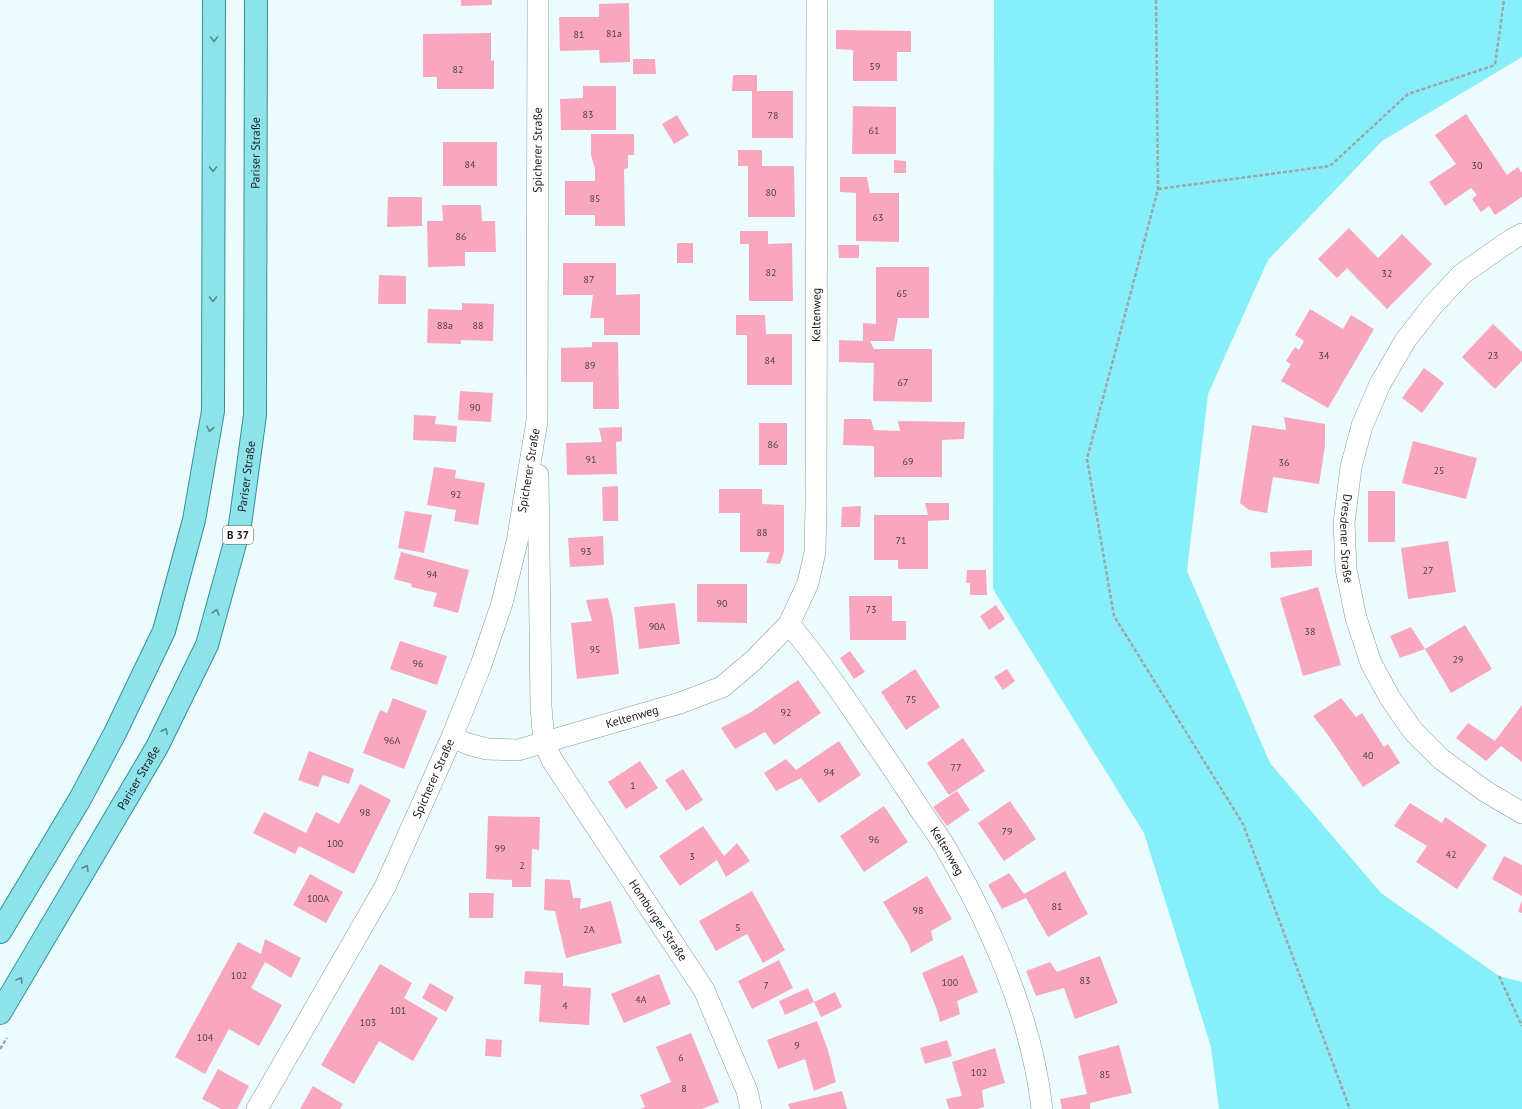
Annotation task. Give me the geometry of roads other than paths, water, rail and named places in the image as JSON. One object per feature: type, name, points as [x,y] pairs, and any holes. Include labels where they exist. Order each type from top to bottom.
[{"type":"main road","points":[[0,932],[84,792],[115,733],[164,631],[194,520],[213,411],[214,0]]},
{"type":"main road","name":"Pariser Straße","points":[[0,1013],[157,747],[207,646],[240,526],[255,416],[256,0]]},
{"type":"street","name":"Spicherer Straße","points":[[538,0],[537,420],[541,699],[544,742]]},
{"type":"street","name":"Keltenweg","points":[[452,737],[468,744],[487,748],[518,750],[680,704],[722,686],[754,660],[789,624],[808,583],[815,552],[817,0]]},
{"type":"street","name":"Dresdener Straße","points":[[1522,234],[1462,274],[1432,306],[1405,341],[1380,384],[1362,426],[1351,467],[1344,523],[1346,569],[1356,618],[1372,663],[1390,698],[1413,731],[1441,759],[1485,791],[1522,813]]},
{"type":"street","name":"Spicherer Straße","points":[[257,1109],[385,887],[452,737],[481,666],[502,603],[517,542],[537,420]]},
{"type":"street","name":"Keltenweg","points":[[789,624],[810,649],[892,766],[948,851],[977,906],[1005,968],[1027,1029],[1042,1109]]},
{"type":"street","name":"Homburger Straße","points":[[544,742],[552,760],[704,990],[747,1091],[751,1109]]}]
